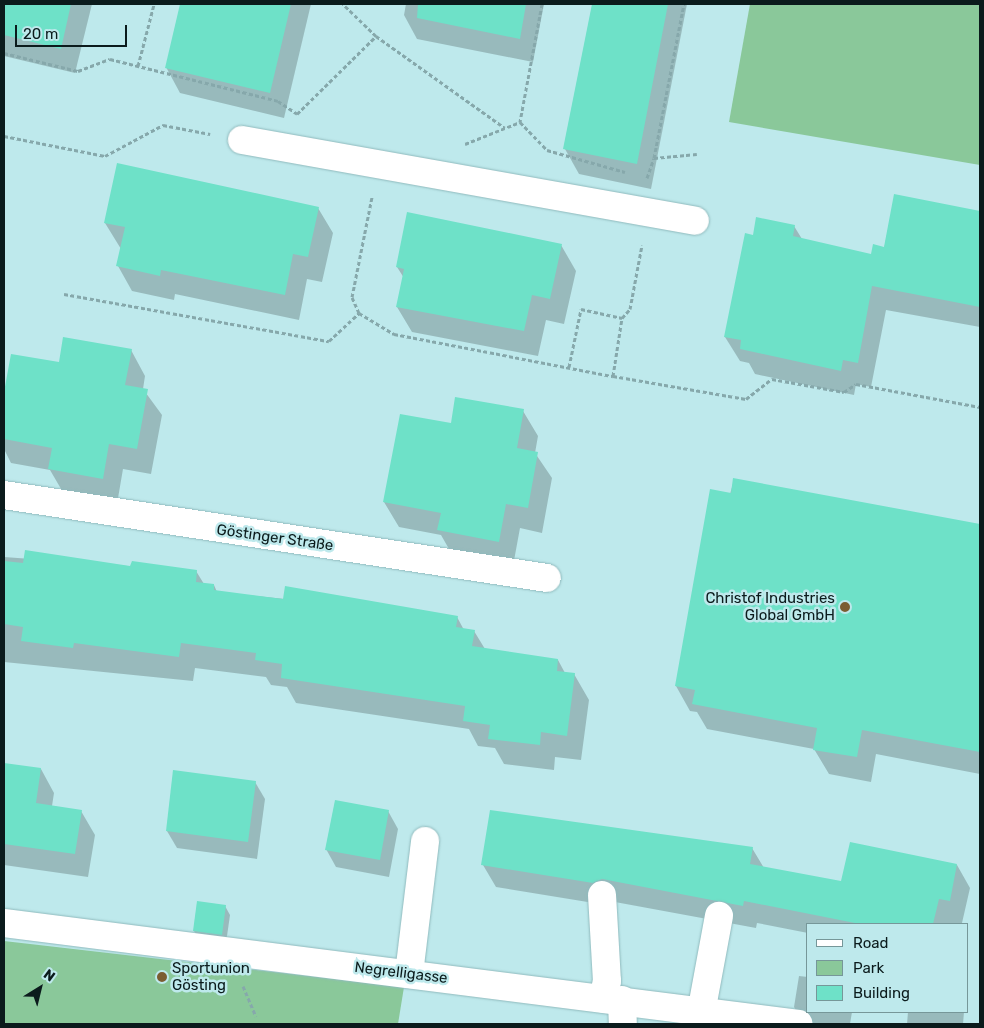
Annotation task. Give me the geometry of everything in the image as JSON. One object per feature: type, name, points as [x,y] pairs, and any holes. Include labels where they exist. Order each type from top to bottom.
[{"type":"street","points":[[242,140],[695,221]]},
{"type":"street","name":"Göstinger Straße","points":[[4,495],[547,578]]},
{"type":"street","points":[[409,974],[425,841]]},
{"type":"street","points":[[602,895],[606,981],[616,1008]]},
{"type":"street","points":[[701,1013],[719,916]]},
{"type":"street","name":"Negrelligasse","points":[[4,923],[409,974],[616,1008],[701,1013],[799,1024]]},
{"type":"path","points":[[138,66],[154,4]]},
{"type":"path","points":[[343,4],[376,36],[505,128]]},
{"type":"path","points":[[520,122],[542,4]]},
{"type":"path","points":[[639,176],[648,178],[654,158],[684,4]]},
{"type":"path","points":[[297,114],[376,36]]},
{"type":"path","points":[[4,53],[78,71],[110,59],[278,101],[302,117]]},
{"type":"path","points":[[456,148],[520,122]]},
{"type":"path","points":[[520,122],[547,150],[630,173]]},
{"type":"path","points":[[4,136],[105,156],[163,126],[242,140]]},
{"type":"path","points":[[654,158],[697,154]]},
{"type":"path","points":[[378,164],[352,297],[359,313],[394,334],[613,376],[746,399],[772,378],[844,392],[856,384],[980,407]]},
{"type":"path","points":[[613,376],[622,318],[630,309],[648,212]]},
{"type":"path","points":[[64,294],[328,341],[359,313]]},
{"type":"path","points":[[569,367],[581,309],[622,318]]},
{"type":"green space","points":[[750,4],[980,4],[980,165],[729,122]]},
{"type":"green space","name":"Sportunion Gösting","points":[[4,941],[404,987],[398,1024],[4,1024]]},
{"type":"building","points":[[4,4],[71,4],[61,49],[4,35]]},
{"type":"building","points":[[180,4],[291,4],[270,93],[165,68]]},
{"type":"building","points":[[418,4],[526,4],[520,39],[417,18]]},
{"type":"building","points":[[592,4],[668,4],[637,164],[563,149]]},
{"type":"building","points":[[117,163],[319,207],[308,257],[293,254],[285,295],[161,270],[160,276],[116,266],[125,227],[104,223]]},
{"type":"building","points":[[894,194],[980,211],[980,307],[872,286],[858,363],[843,360],[841,371],[740,349],[741,340],[724,337],[745,233],[753,235],[756,217],[795,225],[793,236],[871,254],[873,244],[884,247]]},
{"type":"building","points":[[407,212],[562,244],[550,299],[532,295],[524,331],[396,307],[404,269],[396,267]]},
{"type":"building","points":[[63,337],[132,349],[125,385],[148,389],[137,449],[109,444],[103,479],[48,469],[52,448],[4,439],[4,392],[11,354],[59,362]]},
{"type":"building","points":[[455,397],[524,409],[517,448],[538,452],[528,508],[506,504],[499,542],[437,530],[441,513],[383,502],[400,414],[451,423]]},
{"type":"building","name":"Christof Industries Global GmbH","points":[[733,478],[980,524],[980,752],[862,730],[857,757],[813,750],[817,728],[692,704],[695,690],[675,686],[710,489],[731,493]]},
{"type":"building","points":[[25,550],[130,566],[132,561],[197,570],[196,582],[214,584],[214,590],[283,599],[285,586],[458,616],[456,627],[475,630],[472,646],[558,659],[557,671],[575,673],[567,736],[541,732],[540,745],[488,739],[490,725],[463,721],[465,706],[281,678],[282,664],[255,660],[256,653],[181,643],[179,657],[74,643],[73,648],[21,641],[23,627],[4,624],[4,561],[23,563]]},
{"type":"building","points":[[4,763],[41,768],[36,803],[82,810],[75,854],[4,844]]},
{"type":"building","points":[[173,770],[256,781],[248,842],[166,831]]},
{"type":"building","points":[[335,800],[389,810],[380,860],[325,850]]},
{"type":"building","points":[[490,810],[753,847],[750,864],[841,881],[850,842],[957,864],[950,901],[939,899],[933,923],[855,923],[744,901],[743,906],[602,879],[593,883],[481,865]]},
{"type":"building","points":[[197,901],[226,905],[222,935],[193,931]]},
{"type":"place","name":"Christof Industries Global GmbH","points":[[845,607]]},
{"type":"place","name":"Sportunion Gösting","points":[[162,977]]}]
